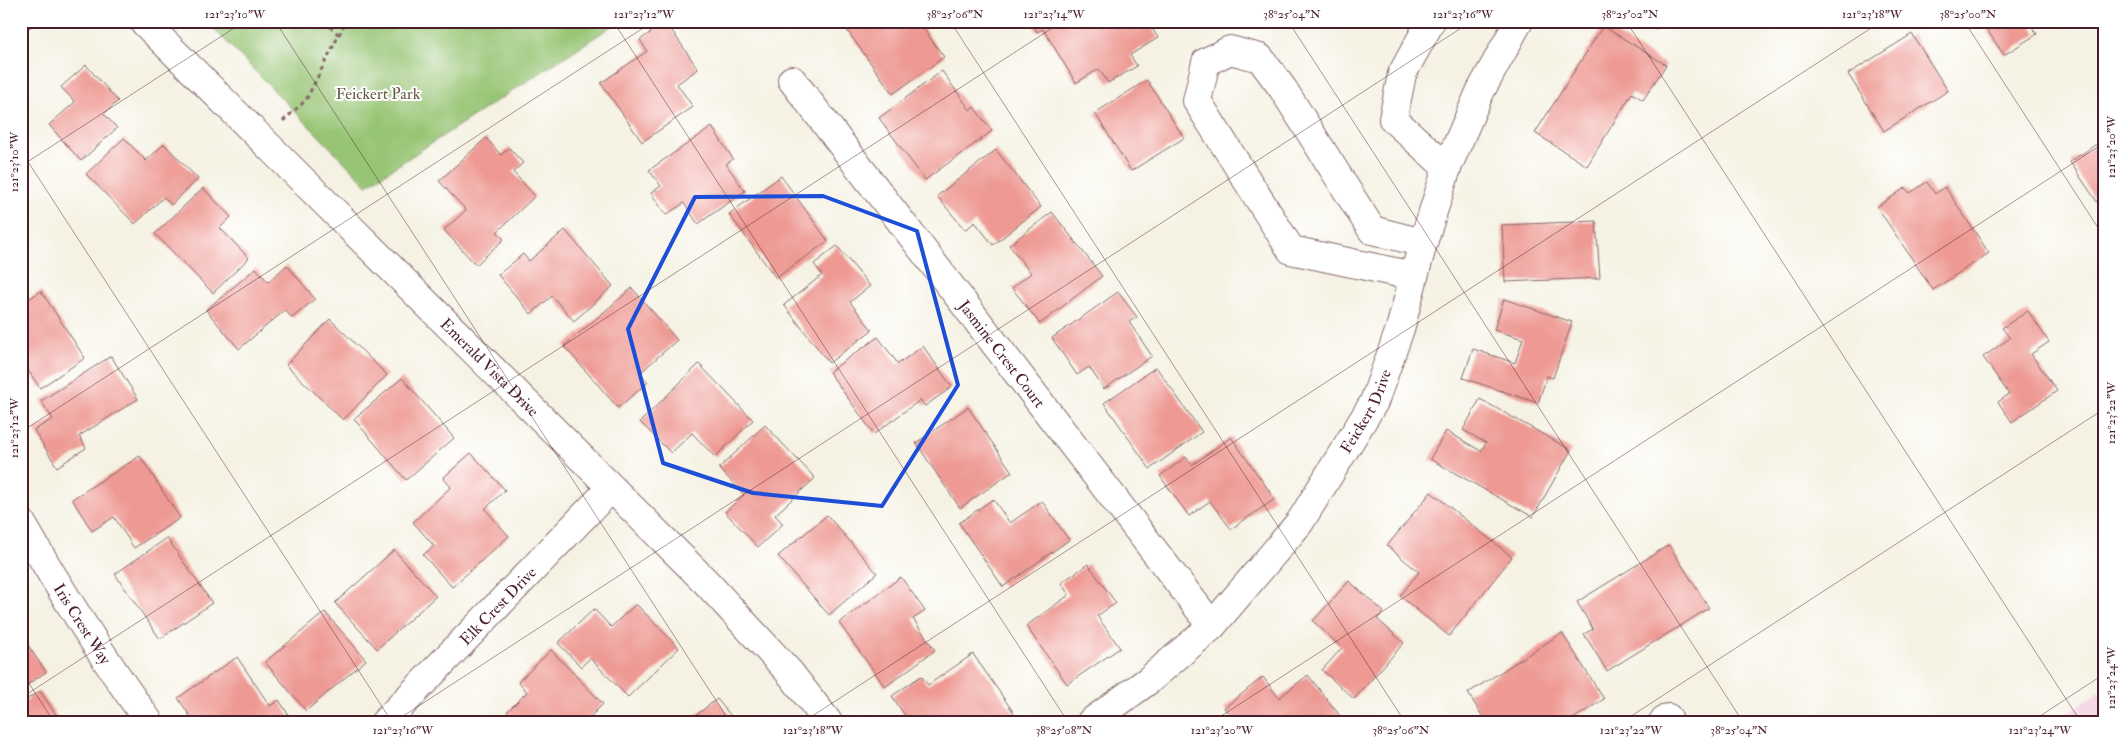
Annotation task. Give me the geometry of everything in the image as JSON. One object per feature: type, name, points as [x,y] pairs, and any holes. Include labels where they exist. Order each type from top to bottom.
[{"type":"street","name":"Emerald Vista Drive","points":[[143,21],[706,582],[790,673],[828,722]]},
{"type":"street","points":[[1432,21],[1402,74],[1393,119],[1447,168]]},
{"type":"street","name":"Feickert Drive","points":[[1091,722],[1149,680],[1212,626],[1300,522],[1374,402],[1400,329],[1413,276],[1447,168],[1480,92],[1519,21]]},
{"type":"street","points":[[1413,276],[1291,250],[1197,101],[1206,62],[1230,50],[1260,58],[1283,89],[1372,230],[1423,243]]},
{"type":"street","name":"Jasmine Crest Court","points":[[792,80],[1212,626]]},
{"type":"street","name":"Elk Crest Drive","points":[[385,722],[611,488]]},
{"type":"street","name":"Iris Crest Way","points":[[21,522],[126,690],[149,722]]},
{"type":"path","points":[[324,21],[339,35]]},
{"type":"path","points":[[262,140],[306,100],[346,21]]},
{"type":"highlighted area","points":[[823,196],[917,231],[958,385],[882,506],[753,493],[663,463],[628,329],[695,197]]},
{"type":"shaded area","points":[[2104,689],[2104,722],[2054,722]]},
{"type":"green space","name":"Feickert Park","points":[[206,21],[620,21],[367,185]]},
{"type":"building","points":[[21,21],[38,21],[21,34]]},
{"type":"building","points":[[857,21],[918,21],[944,57],[893,94],[846,29]]},
{"type":"building","points":[[1031,21],[1148,21],[1158,38],[1130,55],[1137,66],[1108,83],[1099,69],[1076,83],[1043,29],[1037,32]]},
{"type":"building","points":[[1645,21],[1661,21],[1656,29]]},
{"type":"building","points":[[1981,21],[2028,21],[2037,34],[2004,55]]},
{"type":"building","points":[[666,22],[698,69],[677,84],[693,107],[642,142],[601,83],[647,51],[640,40]]},
{"type":"building","points":[[1603,26],[1666,65],[1643,100],[1632,93],[1587,166],[1535,133]]},
{"type":"building","points":[[1912,34],[1948,91],[1884,131],[1848,74]]},
{"type":"building","points":[[86,65],[118,101],[104,114],[117,128],[81,161],[49,125],[75,102],[61,87]]},
{"type":"building","points":[[942,71],[970,110],[974,107],[992,131],[925,180],[879,118]]},
{"type":"building","points":[[1147,80],[1184,138],[1131,171],[1095,113]]},
{"type":"building","points":[[712,127],[733,159],[726,164],[745,191],[698,224],[684,203],[666,215],[651,193],[661,186],[649,170]]},
{"type":"building","points":[[124,138],[146,161],[164,144],[198,179],[171,205],[164,197],[135,224],[86,174]]},
{"type":"building","points":[[486,138],[501,155],[509,148],[523,163],[513,172],[535,196],[497,232],[504,239],[476,265],[444,230],[466,210],[439,181]]},
{"type":"building","points":[[2098,143],[2104,150],[2104,212],[2070,162]]},
{"type":"building","points":[[996,150],[1041,207],[993,245],[975,222],[965,230],[937,196]]},
{"type":"building","points":[[781,176],[828,241],[776,278],[729,214]]},
{"type":"building","points":[[1927,182],[1935,194],[1945,187],[1989,253],[1933,290],[1877,207],[1905,188],[1910,193]]},
{"type":"building","points":[[203,188],[231,217],[220,228],[249,258],[213,293],[155,234]]},
{"type":"building","points":[[1052,212],[1102,276],[1040,324],[1012,288],[1031,273],[1009,245]]},
{"type":"building","points":[[1596,221],[1600,278],[1505,282],[1502,225]]},
{"type":"building","points":[[565,230],[613,286],[574,321],[552,296],[531,314],[498,275],[523,254],[529,261]]},
{"type":"building","points":[[21,236],[28,247],[21,251]]},
{"type":"building","points":[[837,246],[870,286],[850,302],[872,330],[829,363],[784,305],[822,275],[814,264]]},
{"type":"building","points":[[287,265],[315,299],[292,318],[285,310],[239,349],[206,310],[256,268],[268,282]]},
{"type":"building","points":[[632,288],[677,340],[640,373],[648,382],[618,408],[564,346]]},
{"type":"building","points":[[41,291],[85,358],[40,388],[21,360],[21,304]]},
{"type":"building","points":[[1118,292],[1137,317],[1129,322],[1152,356],[1104,389],[1089,367],[1077,375],[1052,338]]},
{"type":"building","points":[[1504,299],[1572,322],[1553,378],[1547,376],[1538,403],[1463,378],[1473,349],[1515,363],[1523,339],[1494,330]]},
{"type":"building","points":[[2028,311],[2049,342],[2031,354],[2057,391],[2012,422],[1998,402],[2009,394],[1983,357],[2010,338],[2002,328]]},
{"type":"building","points":[[330,319],[387,375],[343,420],[286,365]]},
{"type":"building","points":[[878,337],[898,364],[923,346],[952,387],[925,406],[920,400],[874,434],[829,372]]},
{"type":"building","points":[[111,356],[138,399],[79,436],[86,448],[57,467],[34,430],[53,419],[41,401]]},
{"type":"building","points":[[699,364],[753,420],[715,457],[692,433],[671,453],[640,422]]},
{"type":"building","points":[[1156,367],[1202,432],[1150,469],[1104,403]]},
{"type":"building","points":[[402,378],[454,438],[406,480],[354,419]]},
{"type":"building","points":[[1480,399],[1571,450],[1533,517],[1430,459],[1446,431],[1481,451],[1486,443],[1463,430]]},
{"type":"building","points":[[968,407],[1012,472],[960,508],[916,443]]},
{"type":"building","points":[[765,425],[815,478],[775,515],[783,524],[758,547],[725,512],[744,495],[719,468]]},
{"type":"building","points":[[1231,437],[1275,499],[1231,529],[1210,501],[1189,516],[1160,476],[1186,457],[1192,465]]},
{"type":"building","points":[[471,453],[505,490],[485,509],[509,536],[452,587],[423,555],[434,546],[413,522],[451,487],[443,478]]},
{"type":"building","points":[[140,456],[180,518],[134,548],[114,517],[92,531],[72,499]]},
{"type":"building","points":[[1431,492],[1512,557],[1449,636],[1400,596],[1419,572],[1387,546]]},
{"type":"building","points":[[993,499],[1010,523],[1042,501],[1069,540],[1003,587],[959,523]]},
{"type":"building","points":[[827,515],[877,573],[829,615],[778,556]]},
{"type":"building","points":[[167,538],[212,603],[160,639],[115,574]]},
{"type":"building","points":[[1669,545],[1709,608],[1607,671],[1584,634],[1593,629],[1577,602]]},
{"type":"building","points":[[394,550],[436,596],[377,649],[335,603]]},
{"type":"building","points":[[1088,564],[1116,603],[1097,616],[1120,648],[1067,684],[1026,626],[1069,595],[1061,583]]},
{"type":"building","points":[[901,577],[925,611],[913,619],[935,650],[885,687],[839,623]]},
{"type":"building","points":[[1349,581],[1384,612],[1377,619],[1404,643],[1354,699],[1322,670],[1342,648],[1313,621]]},
{"type":"building","points":[[636,604],[679,648],[628,697],[590,658],[581,667],[558,643],[594,609],[611,627]]},
{"type":"building","points":[[325,612],[366,660],[306,711],[265,662]]},
{"type":"building","points":[[1562,633],[1604,699],[1568,722],[1486,722],[1468,693]]},
{"type":"building","points":[[21,635],[46,672],[21,689]]},
{"type":"building","points":[[551,650],[603,704],[585,722],[516,722],[507,712],[527,692],[518,682]]},
{"type":"building","points":[[973,654],[1014,713],[1002,722],[909,722],[892,696],[921,676],[928,685]]},
{"type":"building","points":[[237,657],[270,706],[279,700],[293,722],[194,722],[178,698]]},
{"type":"building","points":[[1308,675],[1341,717],[1335,722],[1235,722],[1224,708],[1263,677],[1279,698]]},
{"type":"building","points":[[40,691],[61,722],[21,722],[21,703]]},
{"type":"building","points":[[717,699],[736,722],[693,722],[691,719]]}]
